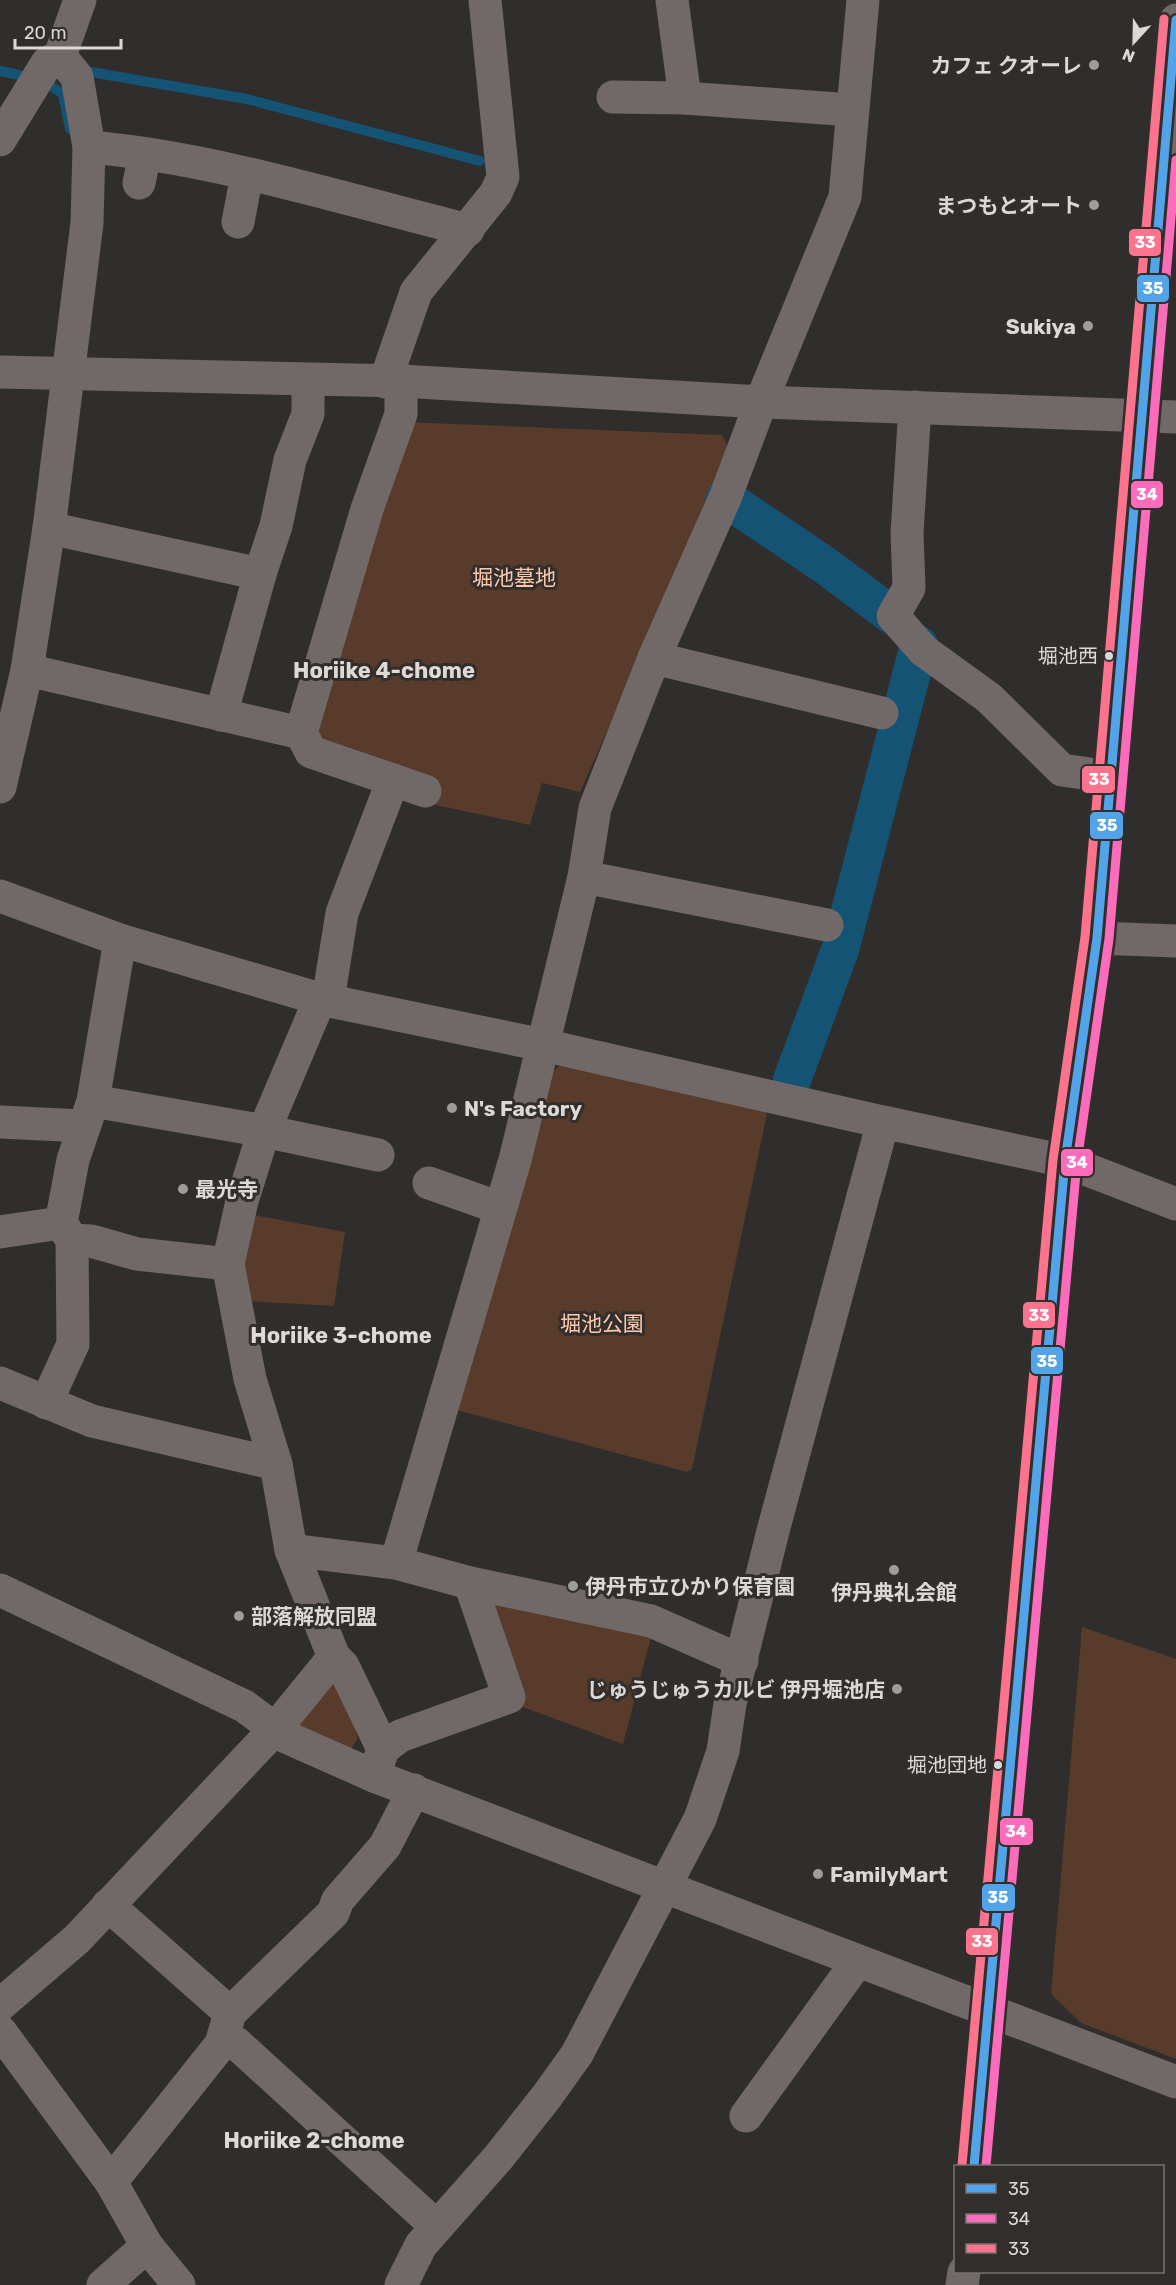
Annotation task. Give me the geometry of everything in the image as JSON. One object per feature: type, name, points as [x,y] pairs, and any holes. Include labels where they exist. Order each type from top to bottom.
[{"type":"street","points":[[0,140],[47,63],[60,56],[80,0]]},
{"type":"street","points":[[424,791],[311,752],[301,733],[367,509],[401,414],[393,382],[416,292],[496,193],[503,177],[485,0]]},
{"type":"street","points":[[672,0],[685,98]]},
{"type":"street","points":[[396,1563],[500,1208],[543,1045],[584,877],[595,808],[654,658],[725,498],[761,402],[845,197],[863,0]]},
{"type":"street","points":[[974,2165],[1065,1161],[1096,939],[1176,20]]},
{"type":"street","points":[[0,787],[27,670],[49,528],[87,223],[89,147],[77,77],[60,56]]},
{"type":"street","points":[[613,96],[685,98],[852,110]]},
{"type":"street","points":[[89,147],[142,168],[247,175],[468,230]]},
{"type":"street","points":[[238,222],[247,175]]},
{"type":"street","points":[[0,372],[393,382],[761,402],[1176,417]]},
{"type":"street","points":[[221,715],[260,574],[276,526],[290,460],[308,414],[308,381]]},
{"type":"street","points":[[915,407],[907,533],[909,588],[893,616],[924,651],[988,698],[1062,770],[1111,777]]},
{"type":"street","points":[[49,528],[260,574]]},
{"type":"street","points":[[654,658],[882,713]]},
{"type":"street","points":[[27,670],[301,733]]},
{"type":"street","points":[[378,1763],[343,1666],[334,1657],[291,1550],[276,1464],[250,1379],[228,1264],[242,1201],[264,1131],[324,1000],[342,913],[393,780]]},
{"type":"street","points":[[584,877],[827,925]]},
{"type":"street","points":[[0,896],[120,940],[324,1000],[543,1045],[1065,1161],[1176,1204]]},
{"type":"street","points":[[1096,939],[1176,941]]},
{"type":"street","points":[[46,1403],[73,1344],[66,1231],[73,1160],[89,1114],[120,940]]},
{"type":"street","points":[[0,1122],[89,1114],[264,1131],[378,1155]]},
{"type":"street","points":[[401,2285],[421,2245],[498,2158],[577,2054],[700,1819],[723,1751],[730,1704],[883,1122]]},
{"type":"street","points":[[429,1183],[500,1208]]},
{"type":"street","points":[[0,1232],[66,1231],[91,1241],[137,1254],[228,1264]]},
{"type":"street","points":[[0,1383],[92,1421],[276,1464]]},
{"type":"street","points":[[291,1550],[396,1563],[470,1583],[651,1621],[742,1660]]},
{"type":"street","points":[[378,1763],[400,1736],[509,1697],[470,1583]]},
{"type":"street","points":[[0,1590],[244,1706],[286,1737],[378,1763],[414,1790],[663,1888],[1176,2082]]},
{"type":"street","points":[[0,2005],[77,1939],[276,1728],[334,1657]]},
{"type":"street","points":[[111,2182],[221,2044],[231,2013],[333,1913],[338,1900],[385,1846],[414,1790]]},
{"type":"street","points":[[108,1905],[231,2013]]},
{"type":"street","points":[[746,2116],[857,1962]]},
{"type":"street","points":[[0,2031],[111,2182],[147,2246],[179,2285]]},
{"type":"street","points":[[221,2044],[236,2043],[436,2226]]},
{"type":"street","points":[[103,2285],[147,2246]]},
{"type":"green space","name":"堀池墓地","points":[[406,422],[722,435],[731,453],[580,792],[542,783],[530,825],[426,803],[315,741]]},
{"type":"green space","name":"堀池公園","points":[[564,1062],[768,1109],[692,1469],[687,1472],[453,1409],[552,1072]]},
{"type":"green space","points":[[249,1214],[345,1232],[334,1306],[243,1301],[234,1271]]},
{"type":"green space","points":[[493,1601],[651,1637],[623,1744],[520,1706]]},
{"type":"green space","points":[[1082,1627],[1176,1659],[1176,2059],[1081,2023],[1051,1994]]},
{"type":"green space","points":[[332,1678],[340,1679],[358,1738],[349,1752],[299,1728],[298,1717]]},
{"type":"waterway","points":[[0,71],[28,77]]},
{"type":"waterway","points":[[91,72],[247,99],[480,161]]},
{"type":"waterway","points":[[48,84],[63,94],[70,129]]},
{"type":"waterway","points":[[725,498],[826,566],[893,616]]},
{"type":"waterway","points":[[792,1080],[840,950],[919,645]]},
{"type":"transit line","name":"33","points":[[962,2165],[1053,1160],[1085,937],[1164,19]]},
{"type":"transit line","name":"35","points":[[974,2165],[1065,1161],[1097,938],[1176,20]]},
{"type":"transit line","name":"34","points":[[986,2165],[1077,1162],[1109,939],[1176,160]]},
{"type":"place","name":"カフェ クオーレ","points":[[1094,65]]},
{"type":"place","name":"まつもとオート","points":[[1094,205]]},
{"type":"place","name":"Sukiya","points":[[1088,326]]},
{"type":"place","name":"堀池西","points":[[1109,656]]},
{"type":"place","name":"N's Factory","points":[[452,1108]]},
{"type":"place","name":"最光寺","points":[[183,1189]]},
{"type":"place","name":"伊丹典礼会館","points":[[894,1570]]},
{"type":"place","name":"伊丹市立ひかり保育園","points":[[573,1586]]},
{"type":"place","name":"部落解放同盟","points":[[239,1616]]},
{"type":"place","name":"じゅうじゅうカルビ 伊丹堀池店","points":[[897,1689]]},
{"type":"place","name":"堀池団地","points":[[998,1765]]},
{"type":"place","name":"FamilyMart","points":[[818,1874]]},
{"type":"district","name":"Horiike 4-chome","points":[[384,670]]},
{"type":"district","name":"Horiike 3-chome","points":[[341,1335]]},
{"type":"district","name":"Horiike 2-chome","points":[[314,2140]]}]
